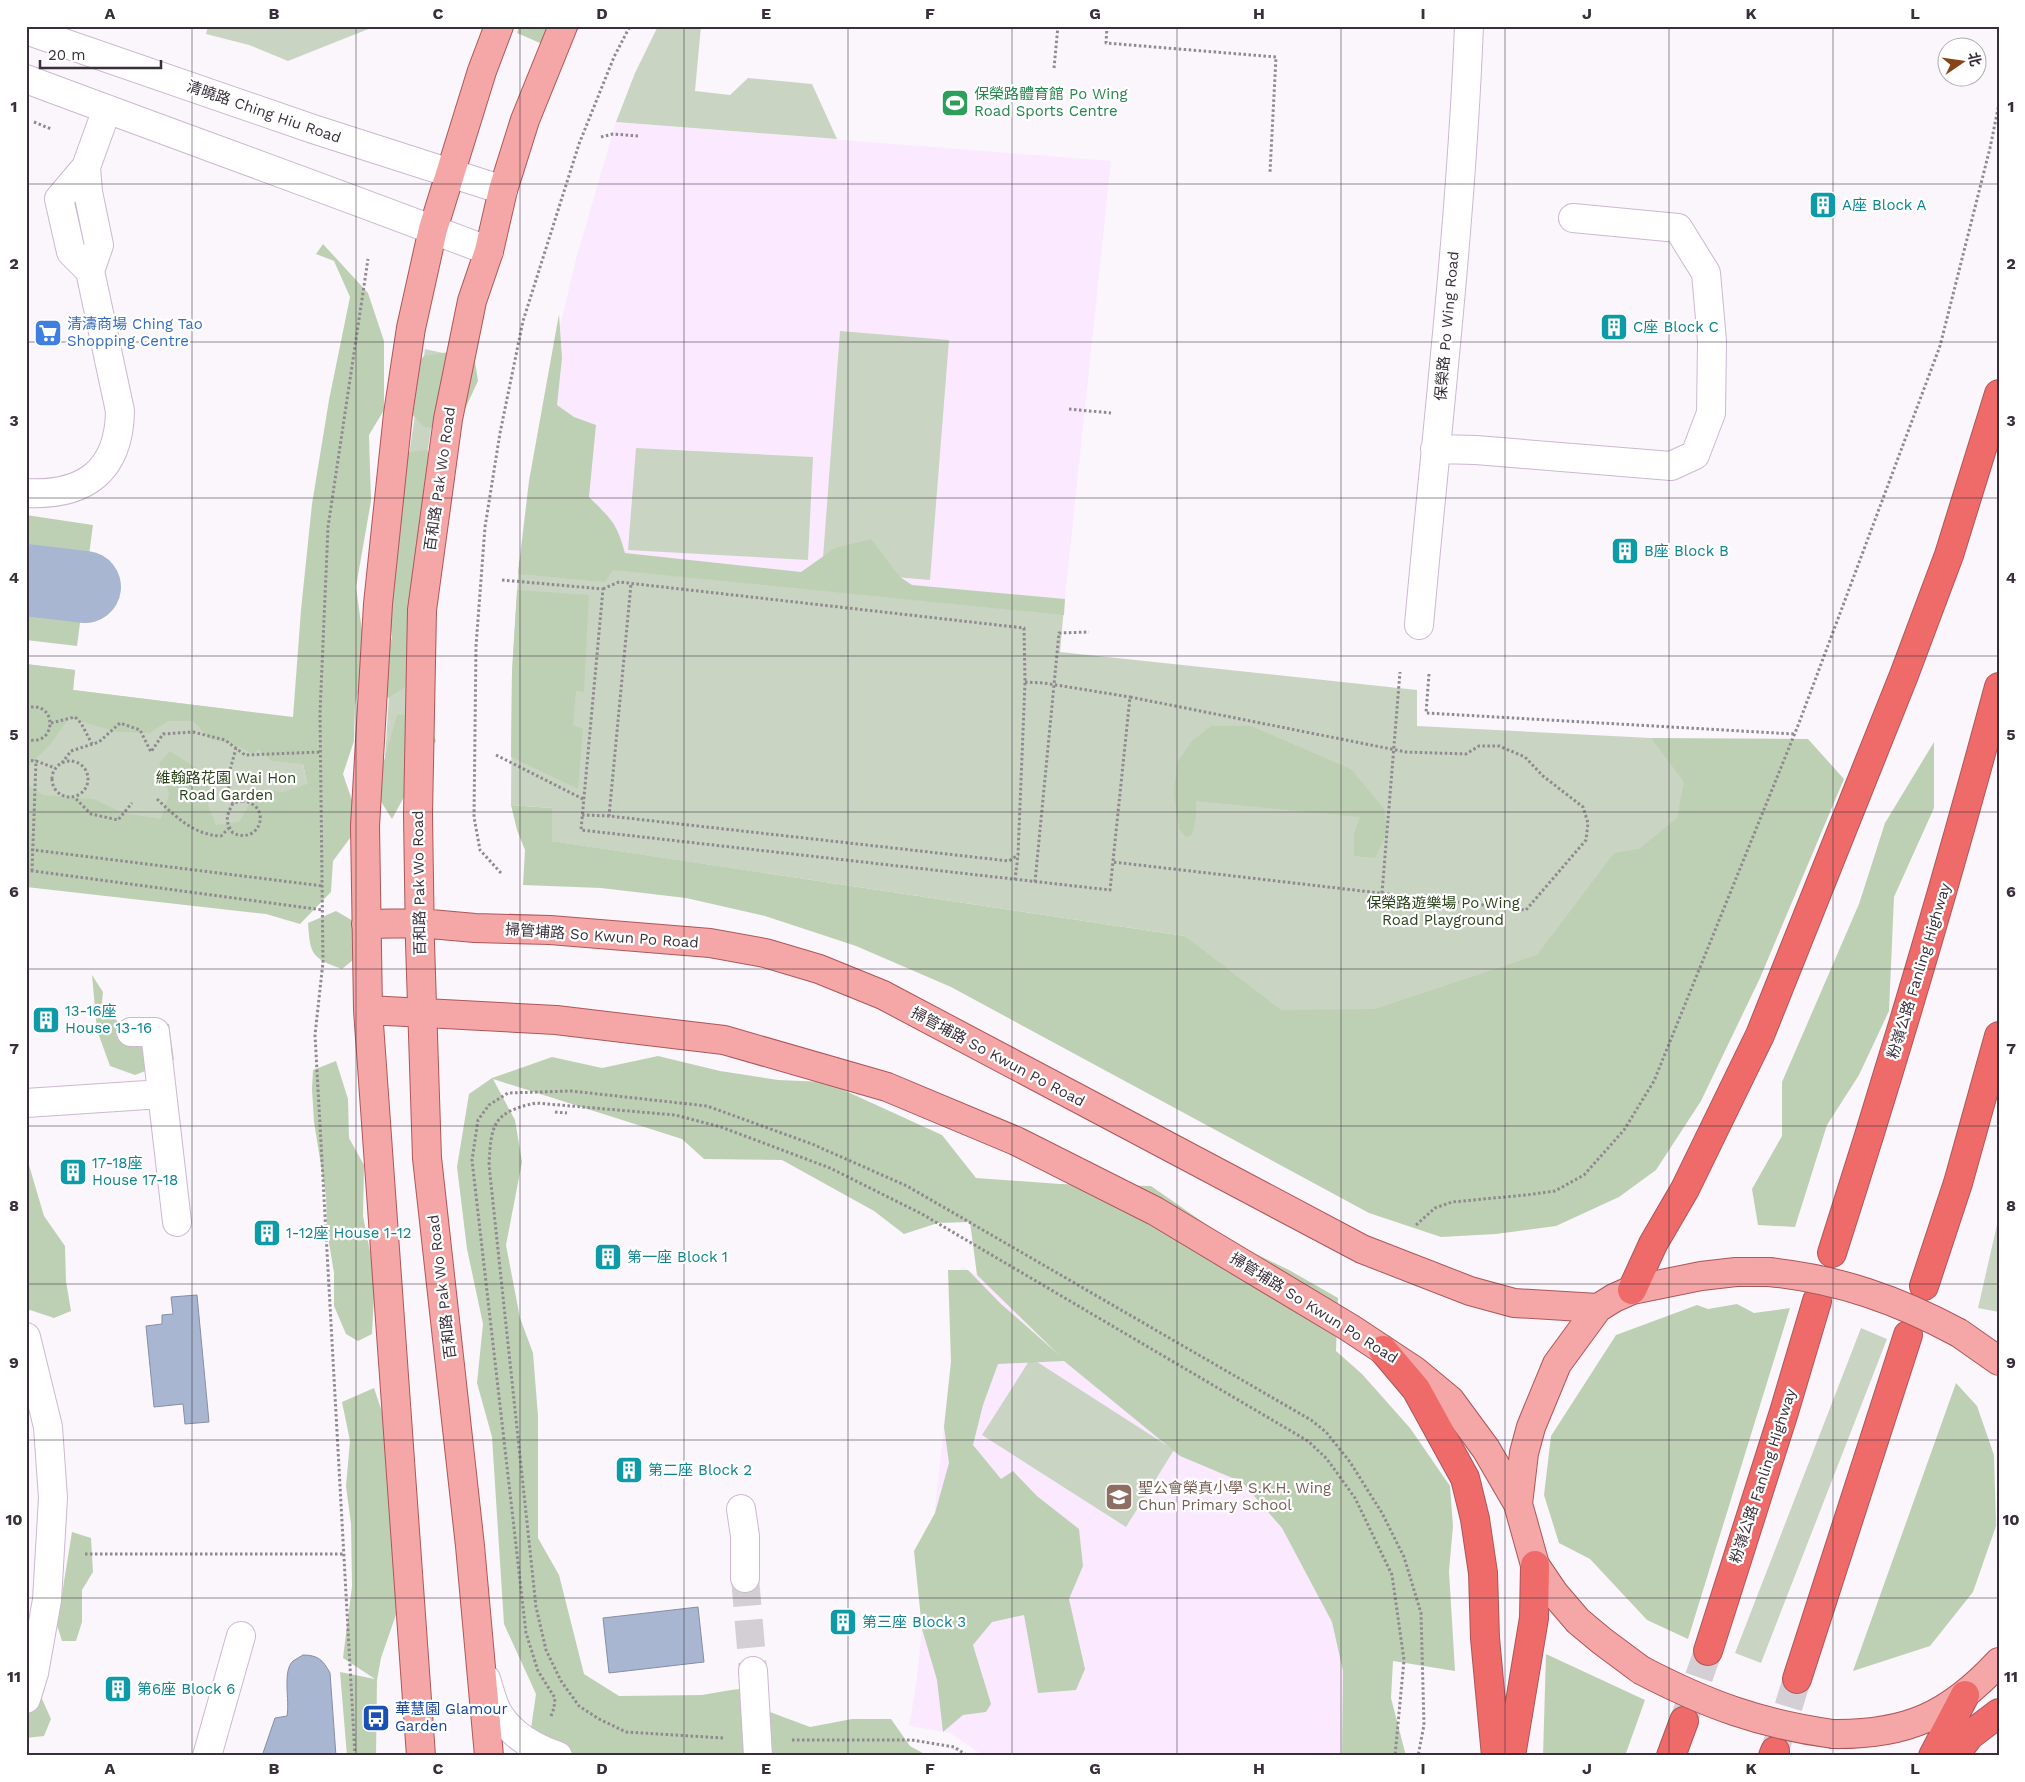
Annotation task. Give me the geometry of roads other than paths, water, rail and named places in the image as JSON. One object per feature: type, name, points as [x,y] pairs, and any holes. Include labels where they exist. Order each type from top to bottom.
[{"type":"highway","points":[[1632,1290],[1653,1244],[1685,1190],[1760,1035],[1950,555],[1999,394]]},
{"type":"highway","name":"粉嶺公路 Fanling Highway","points":[[1832,1253],[1952,859],[1999,687]]},
{"type":"highway","points":[[1924,1286],[1958,1183],[1999,1036]]},
{"type":"highway","name":"粉嶺公路 Fanling Highway","points":[[1708,1650],[1817,1302]]},
{"type":"highway","points":[[1797,1679],[1908,1335]]},
{"type":"highway","points":[[1383,1350],[1416,1390],[1465,1478],[1475,1519],[1483,1573],[1485,1638],[1496,1756]]},
{"type":"highway","points":[[1511,1756],[1534,1618],[1535,1564]]},
{"type":"highway","points":[[1933,1756],[1965,1694]]},
{"type":"highway","points":[[1954,1756],[1970,1736],[1999,1713]]},
{"type":"highway","points":[[1671,1756],[1684,1720]]},
{"type":"main road","points":[[421,1756],[368,1010],[365,826],[378,604],[398,414],[411,328],[433,229],[482,71],[499,26]]},
{"type":"main road","name":"百和路 Pak Wo Road","points":[[489,1756],[453,1381],[427,1158],[419,923],[418,815],[422,610],[448,419],[472,301],[489,250],[503,190],[525,120],[563,26]]},
{"type":"main road","name":"掃管埔路 So Kwun Po Road","points":[[366,924],[419,923],[475,928],[550,930],[710,943],[765,953],[819,968],[883,995],[1362,1249],[1470,1292],[1514,1303],[1598,1308]]},
{"type":"main road","name":"掃管埔路 So Kwun Po Road","points":[[368,1010],[556,1020],[724,1040],[887,1087],[1016,1141],[1155,1211],[1350,1328],[1415,1371],[1450,1400],[1486,1449],[1518,1504]]},
{"type":"main road","points":[[1998,1663],[1965,1694],[1934,1715],[1900,1728],[1865,1734],[1833,1734],[1792,1728],[1756,1719],[1700,1699],[1641,1670],[1578,1621],[1554,1593],[1535,1564],[1518,1504],[1524,1453],[1531,1427],[1558,1364],[1598,1308],[1632,1290],[1701,1276],[1736,1272],[1769,1272],[1802,1276],[1866,1291],[1934,1319],[1959,1333],[1999,1361]]},
{"type":"street","name":"保榮路 Po Wing Road","points":[[1419,625],[1453,270],[1467,92],[1470,26]]},
{"type":"street","name":"清曉路 Ching Hiu Road","points":[[26,30],[313,129],[503,190]]},
{"type":"street","points":[[26,79],[489,250]]},
{"type":"street","points":[[26,493],[59,492],[77,487],[93,478],[115,448],[120,430],[120,410],[90,271],[99,246],[88,192],[86,167],[108,109]]},
{"type":"street","points":[[1435,449],[1476,450],[1671,466],[1695,454],[1710,413],[1712,341],[1706,273],[1678,228],[1573,218]]},
{"type":"street","points":[[131,1032],[155,1032],[177,1222]]},
{"type":"street","points":[[26,1103],[162,1094]]},
{"type":"street","points":[[26,1699],[34,1673],[34,1628],[47,1600],[53,1498],[48,1428],[27,1343]]},
{"type":"street","points":[[741,1510],[745,1536],[745,1578]]},
{"type":"street","points":[[207,1756],[241,1636]]},
{"type":"street","points":[[753,1671],[758,1748]]},
{"type":"street","points":[[482,1672],[500,1716],[537,1746]]},
{"type":"water","points":[[197,1295],[209,1422],[185,1424],[183,1404],[154,1407],[146,1326],[162,1324],[162,1315],[173,1314],[171,1297]]},
{"type":"water","points":[[698,1607],[704,1662],[609,1673],[603,1618]]},
{"type":"water","points":[[303,1655],[320,1659],[330,1673],[336,1756],[262,1756],[275,1718],[287,1716],[288,1672],[293,1661]]},
{"type":"waterway","points":[[26,580],[85,587]]},
{"type":"tunnel","points":[[745,1578],[753,1671]]},
{"type":"tunnel","points":[[1685,1717],[1708,1651]]},
{"type":"tunnel","points":[[1776,1747],[1797,1679]]},
{"type":"place","name":"保榮路體育館 Po Wing Road Sports Centre","points":[[955,103]]},
{"type":"place","name":"A座 Block A","points":[[1823,205]]},
{"type":"place","name":"C座 Block C","points":[[1614,327]]},
{"type":"place","name":"清濤商場 Ching Tao Shopping Centre","points":[[48,333]]},
{"type":"place","name":"B座 Block B","points":[[1625,551]]},
{"type":"place","name":"13-16座 House 13-16","points":[[46,1020]]},
{"type":"place","name":"17-18座 House 17-18","points":[[73,1172]]},
{"type":"place","name":"1-12座 House 1-12","points":[[267,1233]]},
{"type":"place","name":"第一座 Block 1","points":[[608,1257]]},
{"type":"place","name":"第二座 Block 2","points":[[629,1470]]},
{"type":"place","name":"聖公會榮真小學 S.K.H. Wing Chun Primary School","points":[[1119,1497]]},
{"type":"place","name":"第三座 Block 3","points":[[843,1622]]},
{"type":"place","name":"第6座 Block 6","points":[[118,1689]]},
{"type":"place","name":"華慧園 Glamour Garden","points":[[376,1718]]},
{"type":"park label","name":"維翰路花園 Wai Hon Road Garden","points":[[226,786]]},
{"type":"park label","name":"保榮路遊樂場 Po Wing Road Playground","points":[[1443,912]]}]
